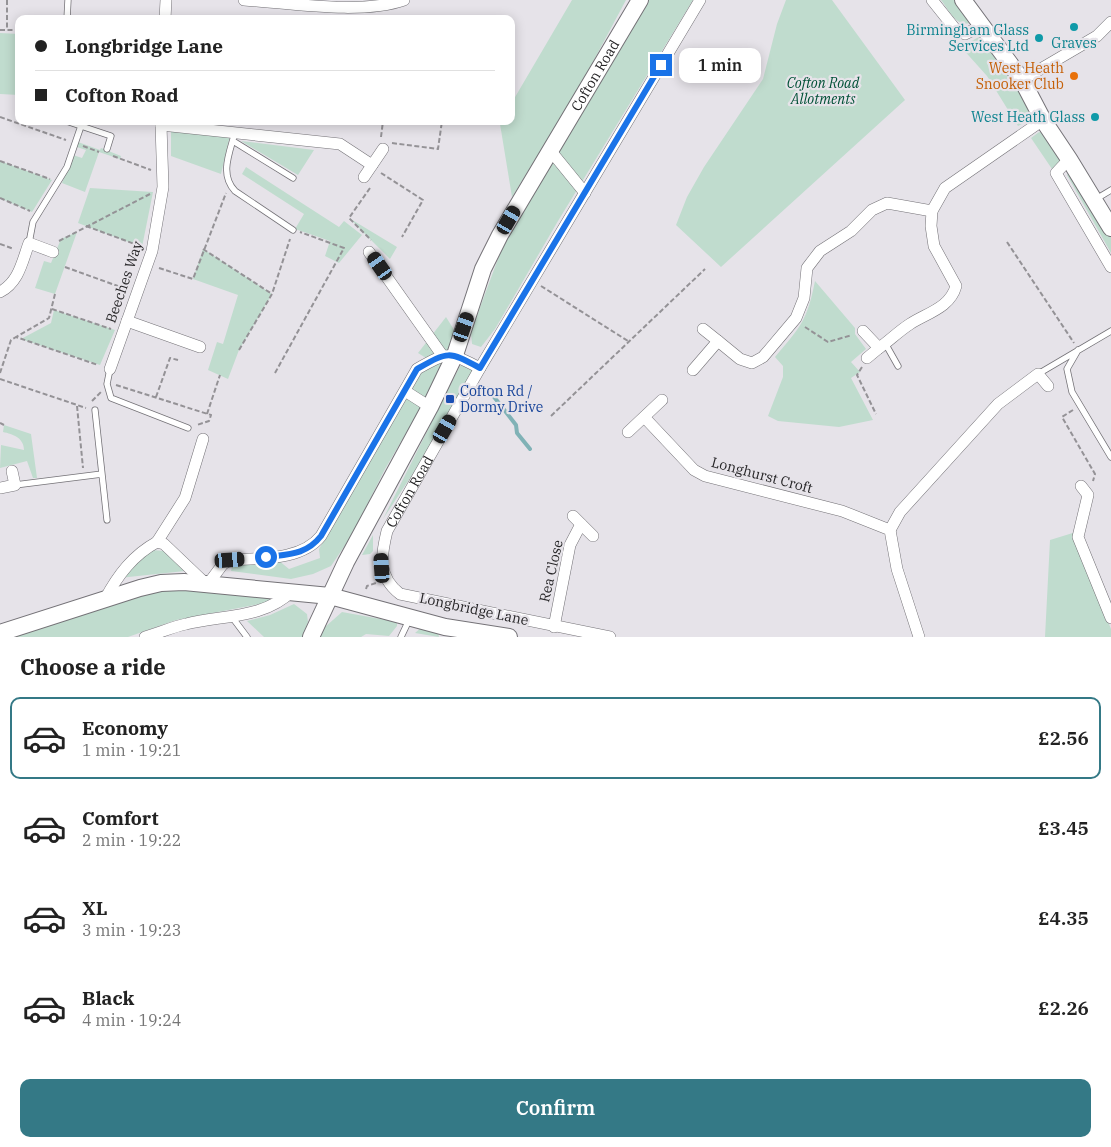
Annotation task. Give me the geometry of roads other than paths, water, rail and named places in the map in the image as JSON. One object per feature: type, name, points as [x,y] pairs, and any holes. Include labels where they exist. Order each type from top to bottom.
[{"type":"street","points":[[165,15],[166,0]]},
{"type":"street","points":[[244,0],[357,7],[391,5],[404,0]]},
{"type":"street","name":"Cofton Road","points":[[311,637],[330,596],[430,407],[448,355],[483,269],[550,150],[640,0]]},
{"type":"street","name":"Cofton Road","points":[[382,568],[381,557],[387,531],[480,368],[700,0]]},
{"type":"street","points":[[932,0],[956,30],[965,34],[982,26]]},
{"type":"street","points":[[963,0],[1022,80],[1043,120],[1111,228]]},
{"type":"street","points":[[1022,80],[1097,36],[1111,22]]},
{"type":"street","points":[[867,358],[910,324],[945,304],[954,293],[956,286],[934,246],[930,226],[932,211],[945,188],[1043,120]]},
{"type":"street","name":"Beeches Way","points":[[110,369],[152,250],[163,187],[161,125]]},
{"type":"street","points":[[171,125],[234,137],[340,144],[372,165]]},
{"type":"street","points":[[364,176],[382,145]]},
{"type":"street","points":[[550,150],[584,193]]},
{"type":"street","points":[[1069,159],[1056,173],[1111,267]]},
{"type":"street","points":[[703,329],[740,359],[752,363],[763,357],[796,318],[804,298],[807,268],[820,250],[852,231],[872,210],[887,203],[932,211]]},
{"type":"street","points":[[0,292],[8,287],[17,277],[29,244],[53,252]]},
{"type":"street","points":[[373,248],[448,355],[480,368]]},
{"type":"street","points":[[127,321],[200,347]]},
{"type":"street","points":[[863,331],[882,346]]},
{"type":"street","points":[[693,370],[718,341]]},
{"type":"street","points":[[157,542],[164,544],[207,584],[223,564],[230,560],[302,552],[312,547],[321,536],[417,369],[448,355]]},
{"type":"street","points":[[919,637],[897,569],[890,530],[900,512],[998,404],[1038,374],[1048,386]]},
{"type":"street","points":[[405,391],[430,407]]},
{"type":"street","points":[[628,432],[662,400]]},
{"type":"street","name":"Longhurst Croft","points":[[645,418],[694,470],[705,476],[842,511],[890,530]]},
{"type":"street","points":[[106,599],[117,577],[140,554],[157,542],[185,498],[203,439]]},
{"type":"street","points":[[0,488],[15,485],[12,471]]},
{"type":"street","points":[[1100,492],[1085,491],[1078,537],[1111,618]]},
{"type":"street","name":"Rea Close","points":[[554,627],[570,545],[577,520],[593,536]]},
{"type":"street","name":"Longbridge Lane","points":[[382,568],[390,585],[400,594],[610,637]]},
{"type":"street","name":"Longbridge Lane","points":[[0,633],[162,583],[207,584],[330,596],[410,618],[445,632],[509,637]]},
{"type":"street","points":[[145,637],[186,624],[231,616],[276,604],[292,591]]},
{"type":"street","points":[[489,634],[494,613]]},
{"type":"lane","points":[[67,15],[68,0]]},
{"type":"lane","points":[[78,125],[111,136],[107,149]]},
{"type":"lane","points":[[29,244],[33,222],[67,167],[81,126]]},
{"type":"lane","points":[[293,178],[234,137],[226,166],[229,185],[293,230]]},
{"type":"lane","points":[[1094,200],[1111,190]]},
{"type":"lane","points":[[1038,374],[1111,331]]},
{"type":"lane","points":[[882,346],[898,366]]},
{"type":"lane","points":[[1078,350],[1067,369],[1072,392],[1111,457]]},
{"type":"lane","points":[[110,369],[107,383],[111,398],[188,428]]},
{"type":"lane","points":[[95,410],[107,520]]},
{"type":"lane","points":[[15,485],[102,474]]},
{"type":"lane","points":[[231,616],[247,637]]},
{"type":"lane","points":[[401,637],[410,618]]},
{"type":"waterway","points":[[487,388],[516,425],[517,433],[530,449]]},
{"type":"place","name":"Graves","points":[[1074,27]]},
{"type":"place","name":"Birmingham Glass Services Ltd","points":[[1039,38]]},
{"type":"place","name":"West Heath Snooker Club","points":[[1074,76]]},
{"type":"place","name":"West Heath Glass","points":[[1095,117]]},
{"type":"place","name":"Cofton Rd / Dormy Drive","points":[[450,399]]},
{"type":"park label","name":"Cofton Road Allotments","points":[[823,92]]}]
